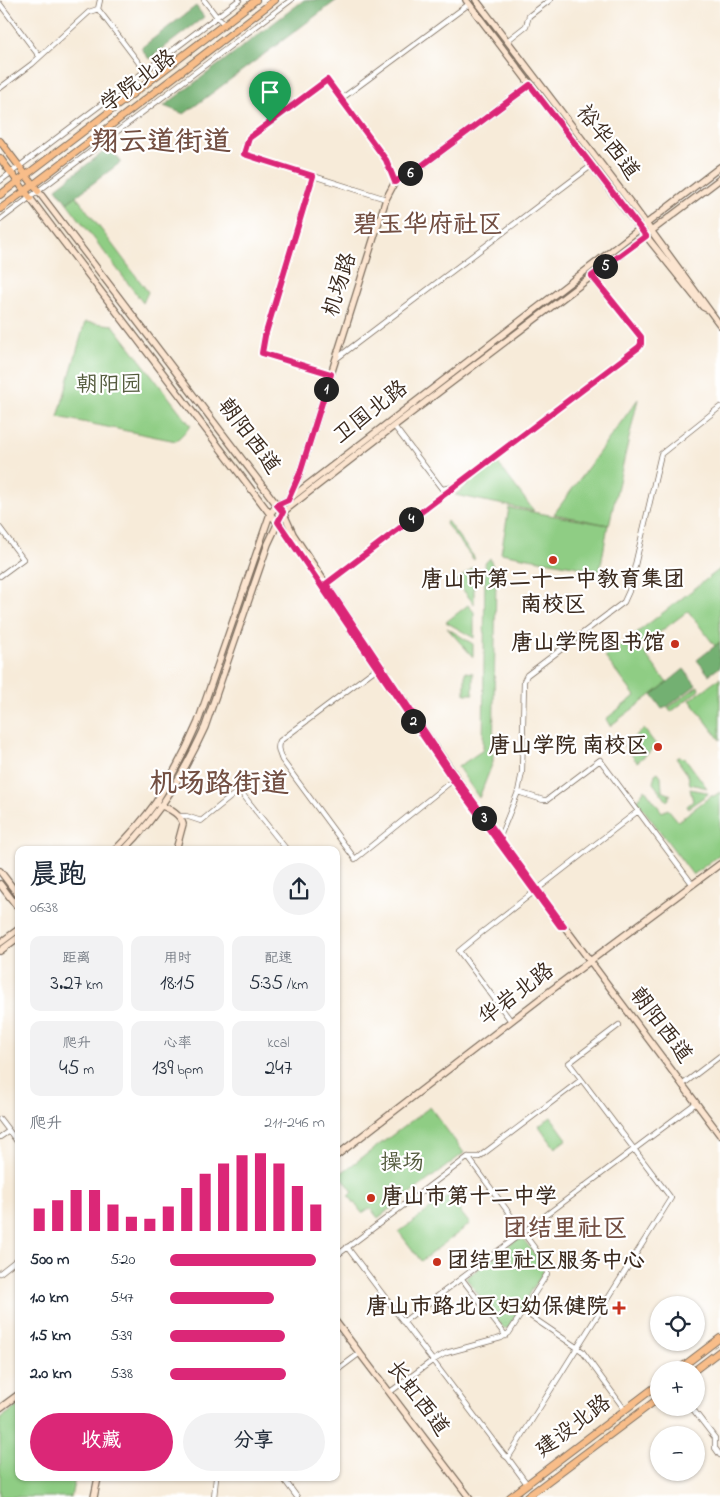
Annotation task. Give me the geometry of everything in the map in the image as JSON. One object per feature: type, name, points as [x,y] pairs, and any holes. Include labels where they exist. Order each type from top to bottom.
[{"type":"main road","name":"学院北路","points":[[0,195],[256,0]]},
{"type":"main road","name":"学院北路","points":[[0,208],[25,191],[275,0]]},
{"type":"main road","name":"裕华西道","points":[[476,0],[646,224],[649,234],[703,307],[708,309],[720,325]]},
{"type":"main road","name":"裕华西道","points":[[468,2],[640,228],[649,234]]},
{"type":"main road","points":[[224,24],[231,33]]},
{"type":"main road","points":[[501,46],[507,41]]},
{"type":"main road","points":[[395,182],[424,164],[530,85]]},
{"type":"main road","name":"朝阳西道","points":[[0,141],[283,512],[293,534],[433,745],[535,891]]},
{"type":"main road","name":"朝阳西道","points":[[0,158],[270,514],[278,522],[453,780],[583,957],[590,962],[720,1135]]},
{"type":"main road","name":"卫国北路","points":[[119,846],[134,831],[155,803],[185,751],[198,722],[270,514],[277,505],[288,500],[720,168]]},
{"type":"main road","name":"卫国北路","points":[[128,846],[142,832],[162,805],[192,756],[205,727],[268,544],[283,512],[720,179]]},
{"type":"main road","name":"机场路","points":[[288,500],[300,473],[386,199],[395,182]]},
{"type":"main road","points":[[155,803],[162,805],[179,816],[183,824],[177,846]]},
{"type":"main road","name":"华岩北路","points":[[340,1153],[511,1021],[720,864]]},
{"type":"main road","points":[[0,871],[15,891]]},
{"type":"main road","points":[[0,884],[15,904]]},
{"type":"main road","points":[[0,943],[15,932]]},
{"type":"main road","points":[[0,951],[15,940]]},
{"type":"main road","name":"长虹西道","points":[[340,1327],[469,1497]]},
{"type":"main road","points":[[690,1361],[720,1338]]},
{"type":"main road","points":[[705,1363],[720,1352]]},
{"type":"main road","name":"建设北路","points":[[510,1497],[650,1391]]},
{"type":"main road","points":[[0,1408],[15,1397]]},
{"type":"main road","name":"建设北路","points":[[527,1497],[650,1405]]},
{"type":"main road","points":[[94,1497],[97,1481]]},
{"type":"street","points":[[100,0],[98,9],[151,79]]},
{"type":"street","points":[[204,0],[224,24]]},
{"type":"street","points":[[0,181],[239,0]]},
{"type":"street","points":[[0,220],[292,0]]},
{"type":"street","points":[[507,41],[526,26],[529,16],[550,0]]},
{"type":"street","points":[[341,99],[468,2]]},
{"type":"street","points":[[0,4],[39,56]]},
{"type":"street","points":[[0,88],[32,64],[89,12],[98,9]]},
{"type":"street","points":[[231,33],[238,41]]},
{"type":"street","points":[[386,199],[244,154],[248,140],[327,80],[386,160],[395,182]]},
{"type":"street","points":[[336,359],[592,166]]},
{"type":"street","points":[[313,176],[265,336],[262,353],[331,374]]},
{"type":"street","points":[[326,584],[639,347],[641,337],[592,276]]},
{"type":"street","points":[[500,839],[518,792],[522,772],[524,681],[527,675],[624,602],[630,591],[661,454],[720,407]]},
{"type":"street","points":[[394,426],[442,489],[454,487]]},
{"type":"street","points":[[0,528],[23,559],[0,576]]},
{"type":"street","points":[[377,668],[280,741],[278,750],[282,760],[356,859],[453,780]]},
{"type":"street","points":[[518,792],[547,800],[600,760],[693,885]]},
{"type":"street","points":[[179,816],[186,816],[201,821],[240,791],[283,846]]},
{"type":"street","points":[[511,1021],[459,951],[638,811]]},
{"type":"street","points":[[508,1458],[671,1198],[569,1063],[619,1025]]},
{"type":"street","points":[[682,1085],[720,1056]]},
{"type":"street","points":[[340,1253],[468,1157],[479,1157],[581,1080]]},
{"type":"street","points":[[403,1322],[696,1103]]},
{"type":"street","points":[[0,1119],[15,1139]]},
{"type":"street","points":[[0,1137],[9,1131]]},
{"type":"street","points":[[390,1392],[446,1353],[506,1336],[547,1274],[545,1262],[468,1157]]},
{"type":"street","points":[[347,1248],[527,1484]]},
{"type":"street","points":[[0,1272],[15,1261]]},
{"type":"street","points":[[462,1279],[506,1336]]},
{"type":"street","points":[[523,1312],[578,1347],[625,1410]]},
{"type":"street","points":[[340,1368],[360,1353]]},
{"type":"street","points":[[698,1416],[715,1438],[715,1448],[720,1455]]},
{"type":"street","points":[[214,1497],[216,1481]]},
{"type":"street","points":[[285,1481],[298,1497]]},
{"type":"green space","points":[[304,0],[337,0],[184,114],[164,106]]},
{"type":"green space","points":[[196,6],[204,17],[149,59],[141,48]]},
{"type":"green space","points":[[110,147],[121,162],[67,203],[56,188]]},
{"type":"green space","points":[[76,196],[148,292],[143,303],[67,203]]},
{"type":"green space","name":"朝阳园","points":[[85,322],[113,325],[191,426],[176,441],[58,417]]},
{"type":"green space","points":[[638,399],[609,525],[554,514]]},
{"type":"green space","points":[[497,462],[534,511],[455,495]]},
{"type":"green space","points":[[509,508],[608,525],[600,571],[501,553]]},
{"type":"green space","points":[[447,521],[474,557],[474,560],[446,524]]},
{"type":"green space","points":[[490,558],[496,576],[493,762],[479,798],[458,767],[483,750],[485,563]]},
{"type":"green space","points":[[474,567],[474,604],[456,581]]},
{"type":"green space","points":[[720,569],[720,642],[715,646],[688,611],[640,647],[667,683],[610,726],[606,719],[635,696],[605,657]]},
{"type":"green space","points":[[468,605],[474,612],[474,638],[446,622]]},
{"type":"green space","points":[[447,628],[473,644],[473,657]]},
{"type":"green space","points":[[720,642],[720,667],[709,675],[697,660]]},
{"type":"green space","points":[[684,669],[696,685],[662,709],[652,695]]},
{"type":"green space","points":[[465,672],[473,673],[473,694],[465,694]]},
{"type":"green space","points":[[720,678],[720,740],[690,700]]},
{"type":"green space","points":[[698,686],[699,690],[671,712],[668,708]]},
{"type":"green space","points":[[644,729],[657,746],[637,762],[624,745]]},
{"type":"green space","points":[[676,758],[685,758],[707,788],[690,784],[688,775]]},
{"type":"green space","points":[[658,772],[661,776],[662,791],[671,795],[669,795],[667,801],[653,783],[655,774]]},
{"type":"green space","points":[[645,789],[662,812],[668,809],[678,821],[711,796],[720,792],[720,854],[693,875],[637,801]]},
{"type":"green space","points":[[690,789],[707,792],[708,794],[688,808],[687,806],[693,801]]},
{"type":"green space","name":"操场","points":[[430,1107],[464,1153],[378,1218],[370,1208],[362,1213],[349,1196],[353,1192],[340,1174]]},
{"type":"green space","points":[[551,1117],[567,1139],[555,1148],[539,1126]]},
{"type":"green space","name":"操场","points":[[448,1196],[470,1224],[421,1261],[399,1232]]},
{"type":"green space","points":[[521,1236],[544,1268],[543,1273],[508,1328],[504,1329],[466,1278]]},
{"type":"green space","points":[[15,1408],[15,1481],[74,1481],[71,1497],[0,1497],[0,1419]]},
{"type":"place","name":"唐山市第二十一中教育集团 南校区","points":[[553,560]]},
{"type":"place","name":"唐山学院图书馆","points":[[675,644]]},
{"type":"place","name":"唐山学院 南校区","points":[[658,747]]},
{"type":"place","name":"唐山市第十二中学","points":[[371,1198]]},
{"type":"place","name":"团结里社区服务中心","points":[[437,1262]]},
{"type":"place","name":"唐山市路北区妇幼保健院","points":[[619,1308]]},
{"type":"district","name":"翔云道街道","points":[[161,143]]},
{"type":"district","name":"碧玉华府社区","points":[[428,226]]},
{"type":"district","name":"机场路街道","points":[[219,785]]},
{"type":"district","name":"团结里社区","points":[[565,1230]]},
{"type":"route","points":[[327,80],[386,160],[395,182],[424,164],[530,85],[646,236],[592,276],[641,337],[639,347],[326,584],[449,768],[564,926],[560,926],[453,780],[278,522],[283,512],[277,505],[288,500],[300,473],[331,374],[262,353],[265,336],[313,176],[244,154],[249,138],[270,122],[327,80]]}]
